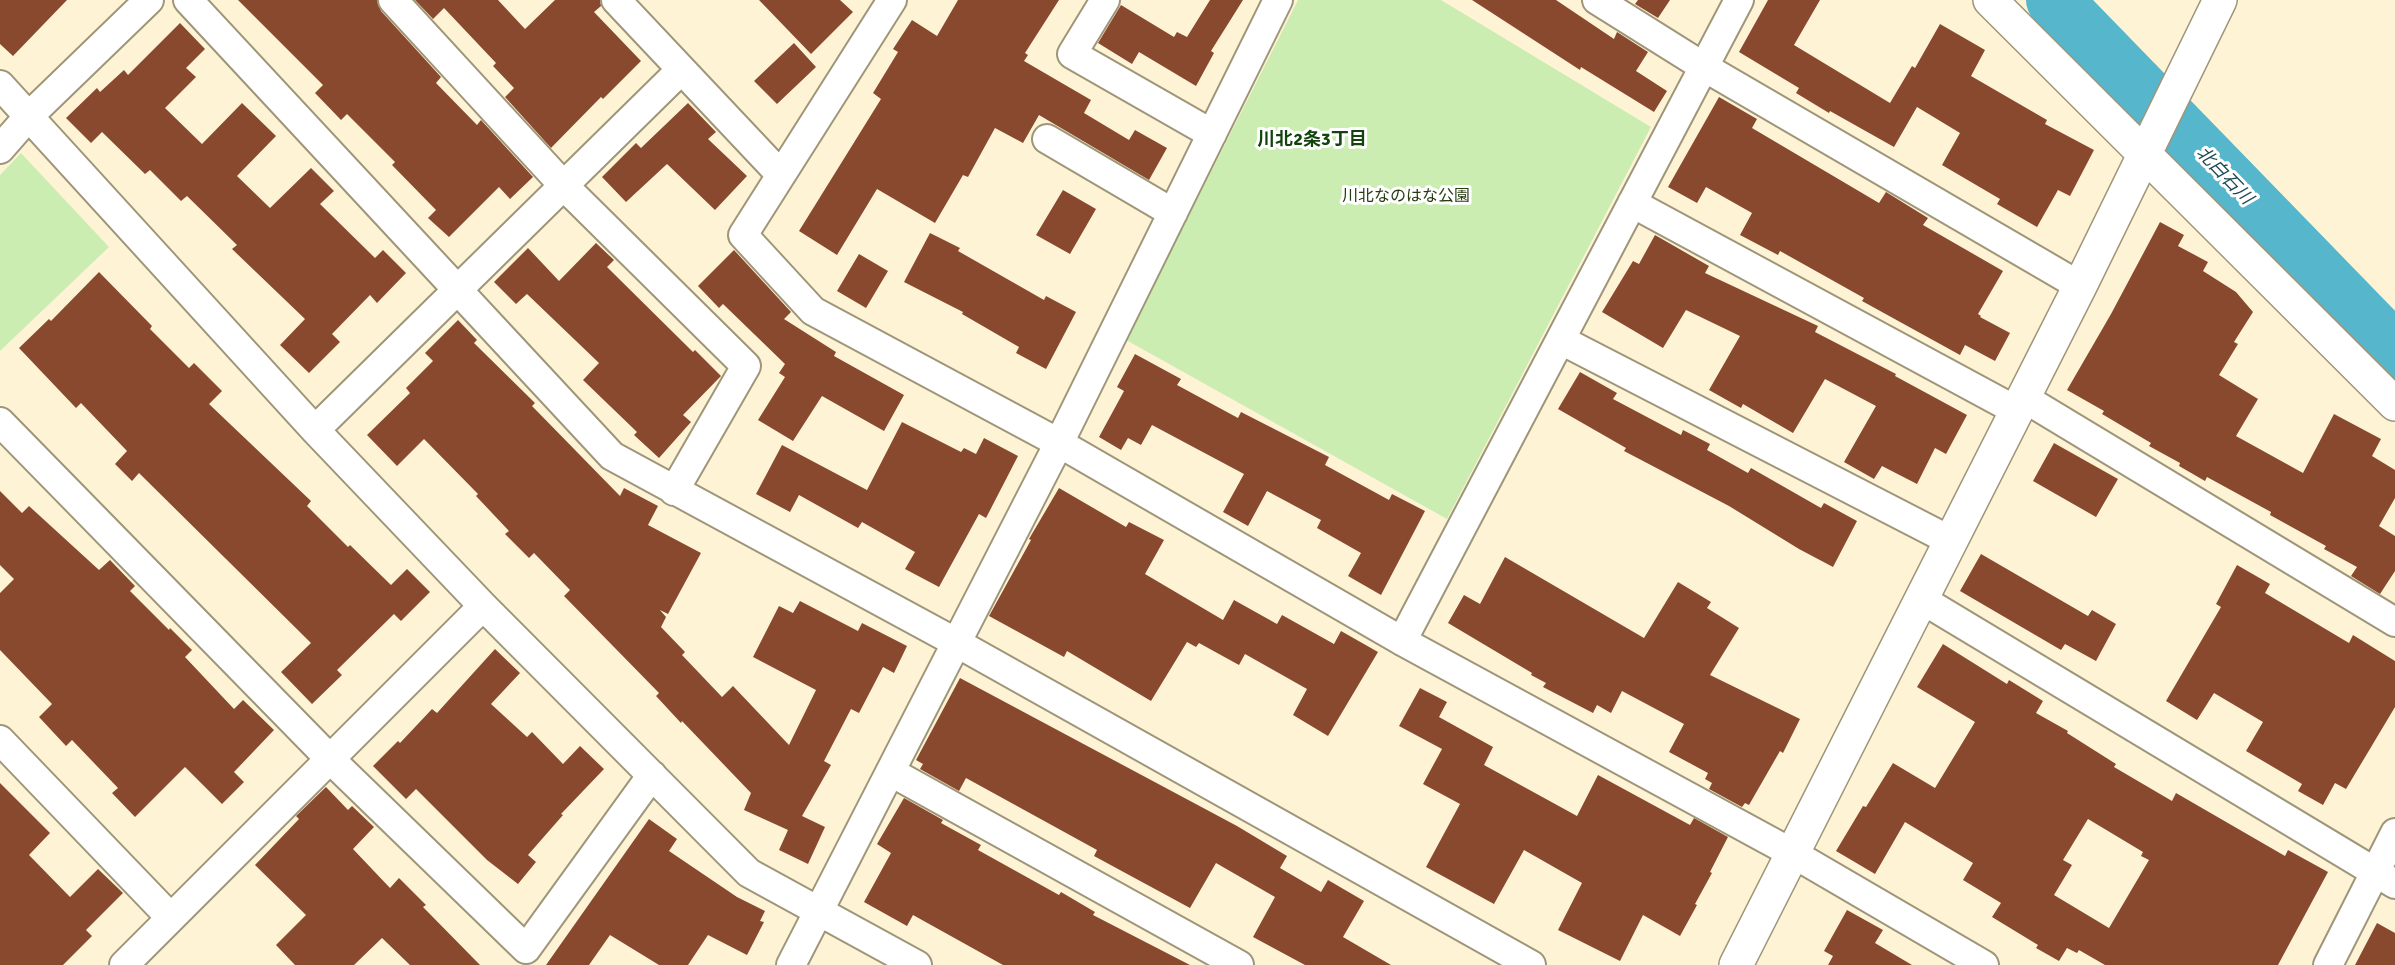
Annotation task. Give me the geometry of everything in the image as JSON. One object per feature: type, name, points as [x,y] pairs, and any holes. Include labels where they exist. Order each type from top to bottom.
[{"type":"street","points":[[0,149],[29,116],[148,0]]},
{"type":"street","points":[[188,0],[612,456],[957,643],[1531,965]]},
{"type":"street","points":[[393,0],[564,186],[746,366],[674,491]]},
{"type":"street","points":[[616,0],[781,175]]},
{"type":"street","points":[[1105,0],[1072,54],[1212,134]]},
{"type":"street","points":[[791,965],[817,910],[891,772],[1059,443],[1278,0]]},
{"type":"street","points":[[1597,0],[1704,67],[2080,286]]},
{"type":"street","points":[[1402,641],[1739,0]]},
{"type":"street","points":[[1990,0],[2150,143],[2395,404]]},
{"type":"street","points":[[1736,965],[2080,286],[2220,0]]},
{"type":"street","points":[[884,4],[743,235],[813,310],[1059,443],[1402,641],[1792,853],[1984,965]]},
{"type":"street","points":[[315,430],[681,70]]},
{"type":"street","points":[[0,86],[315,430],[483,606],[749,873],[917,965]]},
{"type":"street","points":[[1047,140],[1173,213]]},
{"type":"street","points":[[1632,203],[2020,405],[2395,622]]},
{"type":"street","points":[[1561,340],[1951,541]]},
{"type":"street","points":[[0,422],[330,759],[526,949],[652,774]]},
{"type":"street","points":[[1921,599],[2385,878]]},
{"type":"street","points":[[135,961],[171,918],[483,606]]},
{"type":"street","points":[[0,740],[171,918]]},
{"type":"street","points":[[891,772],[1239,965]]},
{"type":"street","points":[[2328,965],[2385,878],[2395,833]]},
{"type":"green space","name":"川北なのはな公園","points":[[1298,0],[1441,0],[1651,127],[1447,519],[1126,340]]},
{"type":"green space","points":[[21,153],[109,247],[0,351],[0,175]]},
{"type":"building","points":[[0,0],[67,0],[13,56],[0,44]]},
{"type":"building","points":[[238,0],[377,0],[381,11],[441,77],[436,83],[477,125],[481,120],[533,177],[510,199],[499,187],[449,237],[428,218],[436,210],[392,165],[395,162],[347,114],[341,120],[315,93],[323,85]]},
{"type":"building","points":[[415,0],[498,0],[525,29],[555,0],[600,0],[601,6],[594,12],[641,61],[603,99],[601,97],[551,148],[505,97],[514,88],[493,66],[496,63],[444,8],[433,19]]},
{"type":"building","points":[[759,0],[840,0],[853,12],[811,54]]},
{"type":"building","points":[[958,0],[1059,0],[1025,53],[1028,55],[1024,61],[1091,100],[1084,113],[1129,140],[1135,130],[1167,148],[1149,180],[1039,115],[1023,143],[995,128],[968,177],[963,175],[935,223],[877,189],[837,255],[799,231],[881,99],[873,93],[898,52],[893,49],[912,20],[937,36]]},
{"type":"building","points":[[1210,0],[1243,0],[1211,51],[1214,53],[1196,86],[1139,52],[1132,64],[1098,43],[1121,5],[1174,37],[1177,32],[1187,37]]},
{"type":"building","points":[[1472,0],[1556,0],[1614,39],[1617,32],[1648,52],[1636,71],[1667,91],[1654,112],[1581,67],[1580,70]]},
{"type":"building","points":[[1638,0],[1670,0],[1658,18],[1635,4]]},
{"type":"building","points":[[1768,0],[1820,0],[1794,45],[1890,103],[1912,66],[1915,68],[1940,24],[1985,50],[1971,76],[2047,120],[2045,124],[2094,150],[2070,196],[2058,190],[2037,227],[1997,204],[2000,199],[1942,165],[1960,133],[1917,107],[1894,147],[1796,93],[1799,88],[1739,52]]},
{"type":"building","points":[[180,23],[205,49],[186,68],[196,77],[165,108],[202,144],[242,103],[276,136],[237,176],[270,208],[311,168],[334,191],[320,204],[375,258],[383,250],[406,273],[377,303],[370,295],[332,334],[340,342],[309,373],[280,345],[305,319],[232,249],[237,245],[187,196],[181,201],[150,170],[145,174],[102,132],[91,143],[66,118],[97,88],[100,92],[124,70],[128,75]]},
{"type":"building","points":[[794,43],[816,67],[777,104],[754,81]]},
{"type":"building","points":[[1719,97],[1757,119],[1752,128],[1879,203],[1886,192],[1928,218],[1923,225],[2003,271],[1978,314],[2010,333],[1995,361],[1965,345],[1960,355],[1862,301],[1864,298],[1780,251],[1778,255],[1740,235],[1752,213],[1706,187],[1697,203],[1668,187]]},
{"type":"building","points":[[688,103],[716,132],[708,139],[747,176],[715,210],[667,164],[626,202],[602,177],[636,143],[641,148]]},
{"type":"building","points":[[1063,190],[1096,209],[1070,254],[1036,235]]},
{"type":"building","points":[[2160,222],[2184,235],[2178,246],[2208,262],[2203,271],[2236,292],[2253,312],[2234,342],[2238,344],[2219,375],[2258,399],[2236,436],[2303,473],[2334,414],[2381,439],[2372,456],[2395,470],[2395,498],[2379,526],[2395,536],[2395,571],[2380,594],[2351,576],[2357,567],[2324,549],[2326,546],[2270,515],[2271,512],[2207,477],[2205,481],[2179,466],[2180,463],[2149,446],[2151,443],[2102,414],[2104,411],[2067,390]]},
{"type":"building","points":[[930,233],[960,248],[958,251],[1044,300],[1046,296],[1076,312],[1046,369],[1016,353],[1019,347],[962,314],[963,312],[904,282]]},
{"type":"building","points":[[1655,235],[1709,266],[1705,273],[1818,326],[1815,332],[1896,374],[1895,376],[1967,415],[1946,454],[1935,448],[1917,484],[1882,466],[1874,479],[1844,462],[1876,406],[1825,379],[1793,433],[1743,404],[1741,408],[1709,390],[1740,336],[1686,310],[1663,348],[1602,312],[1633,261],[1639,264]]},
{"type":"building","points":[[596,243],[614,260],[607,267],[693,352],[695,350],[721,376],[683,415],[691,422],[659,458],[634,435],[637,432],[583,380],[599,363],[527,294],[516,304],[494,282],[528,248],[559,281]]},
{"type":"building","points":[[734,250],[791,312],[784,319],[836,352],[834,356],[904,395],[884,431],[822,396],[793,441],[758,420],[785,377],[779,373],[785,364],[723,304],[719,308],[698,286]]},
{"type":"building","points":[[859,254],[888,271],[866,308],[837,291]]},
{"type":"building","points":[[99,272],[189,368],[194,363],[222,391],[209,404],[311,501],[307,506],[348,547],[350,545],[391,585],[407,569],[430,592],[401,621],[394,614],[337,670],[342,675],[312,704],[281,672],[311,643],[139,473],[132,481],[115,464],[127,451],[81,403],[76,408],[19,348],[49,319],[51,321]]},
{"type":"building","points":[[458,320],[477,340],[474,343],[535,403],[532,406],[620,496],[624,488],[658,506],[648,525],[701,553],[668,614],[660,610],[666,617],[661,627],[685,652],[682,655],[722,697],[733,686],[789,745],[816,690],[753,657],[779,606],[793,613],[800,601],[858,631],[862,623],[907,646],[894,673],[883,667],[859,713],[851,709],[824,761],[831,765],[802,816],[825,827],[808,864],[779,850],[788,830],[744,810],[751,793],[682,721],[681,723],[656,696],[659,693],[564,596],[570,590],[534,553],[529,558],[505,534],[509,531],[476,496],[478,494],[424,439],[397,466],[367,435],[410,393],[406,388],[433,361],[425,353]]},
{"type":"building","points":[[1135,354],[1181,379],[1177,385],[1238,418],[1241,412],[1329,457],[1325,465],[1389,500],[1392,494],[1425,511],[1381,595],[1348,576],[1361,553],[1317,528],[1321,520],[1267,491],[1248,526],[1223,512],[1244,474],[1152,425],[1141,445],[1128,438],[1121,450],[1099,437],[1124,391],[1117,387]]},
{"type":"building","points":[[1580,372],[1617,393],[1613,399],[1681,435],[1683,430],[1710,444],[1707,450],[1748,473],[1751,468],[1821,508],[1824,503],[1857,521],[1833,567],[1729,506],[1624,451],[1626,448],[1558,409]]},
{"type":"building","points":[[902,422],[961,452],[964,448],[976,454],[984,438],[1018,456],[986,518],[979,514],[939,587],[905,569],[915,552],[862,522],[858,528],[799,495],[790,512],[756,494],[782,445],[867,490]]},
{"type":"building","points":[[2054,443],[2118,479],[2096,517],[2033,481]]},
{"type":"building","points":[[1059,488],[1126,527],[1129,522],[1164,540],[1145,574],[1223,620],[1234,600],[1277,624],[1282,615],[1334,644],[1341,631],[1378,652],[1328,736],[1293,715],[1307,689],[1245,654],[1239,665],[1199,643],[1196,647],[1187,642],[1151,701],[1067,651],[1064,657],[989,616],[1031,540],[1029,539]]},
{"type":"building","points":[[0,491],[22,513],[29,506],[99,570],[110,560],[135,586],[130,591],[192,650],[185,657],[234,709],[243,700],[274,730],[234,772],[244,782],[222,804],[185,767],[135,817],[112,793],[118,788],[72,740],[66,746],[39,717],[52,704],[0,650],[0,593],[14,579],[0,565]]},
{"type":"building","points":[[1981,554],[2088,616],[2092,610],[2116,624],[2096,661],[2065,644],[2061,650],[1960,591]]},
{"type":"building","points":[[1505,557],[1644,638],[1678,582],[1711,602],[1707,608],[1739,628],[1710,675],[1800,719],[1783,753],[1780,751],[1749,805],[1745,803],[1742,807],[1709,789],[1712,783],[1705,779],[1708,773],[1669,752],[1684,724],[1622,691],[1611,713],[1597,705],[1593,713],[1543,687],[1546,683],[1531,675],[1532,673],[1448,623],[1464,595],[1480,604]]},
{"type":"building","points":[[2237,565],[2270,584],[2265,593],[2349,643],[2353,635],[2395,661],[2395,707],[2346,789],[2335,783],[2323,805],[2298,791],[2302,784],[2246,751],[2263,722],[2214,693],[2197,720],[2166,701],[2221,607],[2216,604]]},
{"type":"building","points":[[1943,644],[2007,684],[2009,680],[2043,701],[2036,713],[2068,731],[2067,733],[2116,764],[2114,767],[2172,801],[2176,793],[2285,856],[2288,850],[2328,872],[2278,965],[2105,965],[2079,950],[2077,953],[2067,948],[2059,961],[2036,948],[2038,945],[1992,917],[2001,903],[1963,880],[1973,863],[1905,822],[1875,874],[1836,851],[1863,806],[1866,807],[1893,763],[1935,788],[1975,722],[1917,687]],"holes":[[[2088,819],[2143,852],[2141,856],[2149,860],[2109,928],[2054,895],[2072,865],[2063,860]]]},
{"type":"building","points":[[495,649],[520,673],[491,704],[527,737],[532,732],[563,764],[580,746],[604,769],[561,814],[563,815],[528,855],[536,862],[518,884],[487,860],[416,789],[406,799],[373,766],[398,741],[400,743],[432,709],[437,713]]},
{"type":"building","points":[[960,678],[1237,826],[1287,856],[1280,868],[1321,892],[1328,880],[1364,901],[1343,937],[1391,965],[1305,965],[1253,937],[1275,897],[1216,863],[1190,908],[1094,856],[1097,850],[966,778],[959,791],[920,769],[923,764],[916,760]]},
{"type":"building","points":[[1420,688],[1447,702],[1439,717],[1493,747],[1484,765],[1577,816],[1598,775],[1690,825],[1694,818],[1728,837],[1680,936],[1643,915],[1620,961],[1558,930],[1582,883],[1524,850],[1494,904],[1426,867],[1460,804],[1423,784],[1442,749],[1399,726]]},
{"type":"building","points":[[0,783],[50,833],[29,855],[70,897],[98,869],[123,893],[86,930],[92,936],[63,965],[0,965]]},
{"type":"building","points":[[326,787],[348,810],[352,806],[374,827],[353,849],[390,888],[399,878],[426,905],[423,907],[480,965],[410,965],[382,938],[354,965],[295,965],[276,945],[306,915],[255,865],[299,819],[296,816]]},
{"type":"building","points":[[904,798],[943,820],[941,823],[981,845],[978,850],[1059,895],[1061,892],[1095,912],[1093,915],[1190,965],[1003,965],[913,915],[907,926],[864,902],[891,853],[877,844]]},
{"type":"building","points":[[649,819],[677,839],[669,851],[737,897],[765,911],[760,921],[764,922],[747,955],[708,935],[688,965],[659,965],[610,935],[589,965],[546,965]]},
{"type":"building","points":[[1847,910],[1883,930],[1875,943],[1912,965],[1828,965],[1833,956],[1824,951]]},
{"type":"building","points":[[2377,923],[2395,933],[2395,965],[2355,965]]},
{"type":"waterway","name":"北白石川","points":[[2054,0],[2395,351]]},
{"type":"district","name":"川北2条3丁目","points":[[1312,140]]}]
